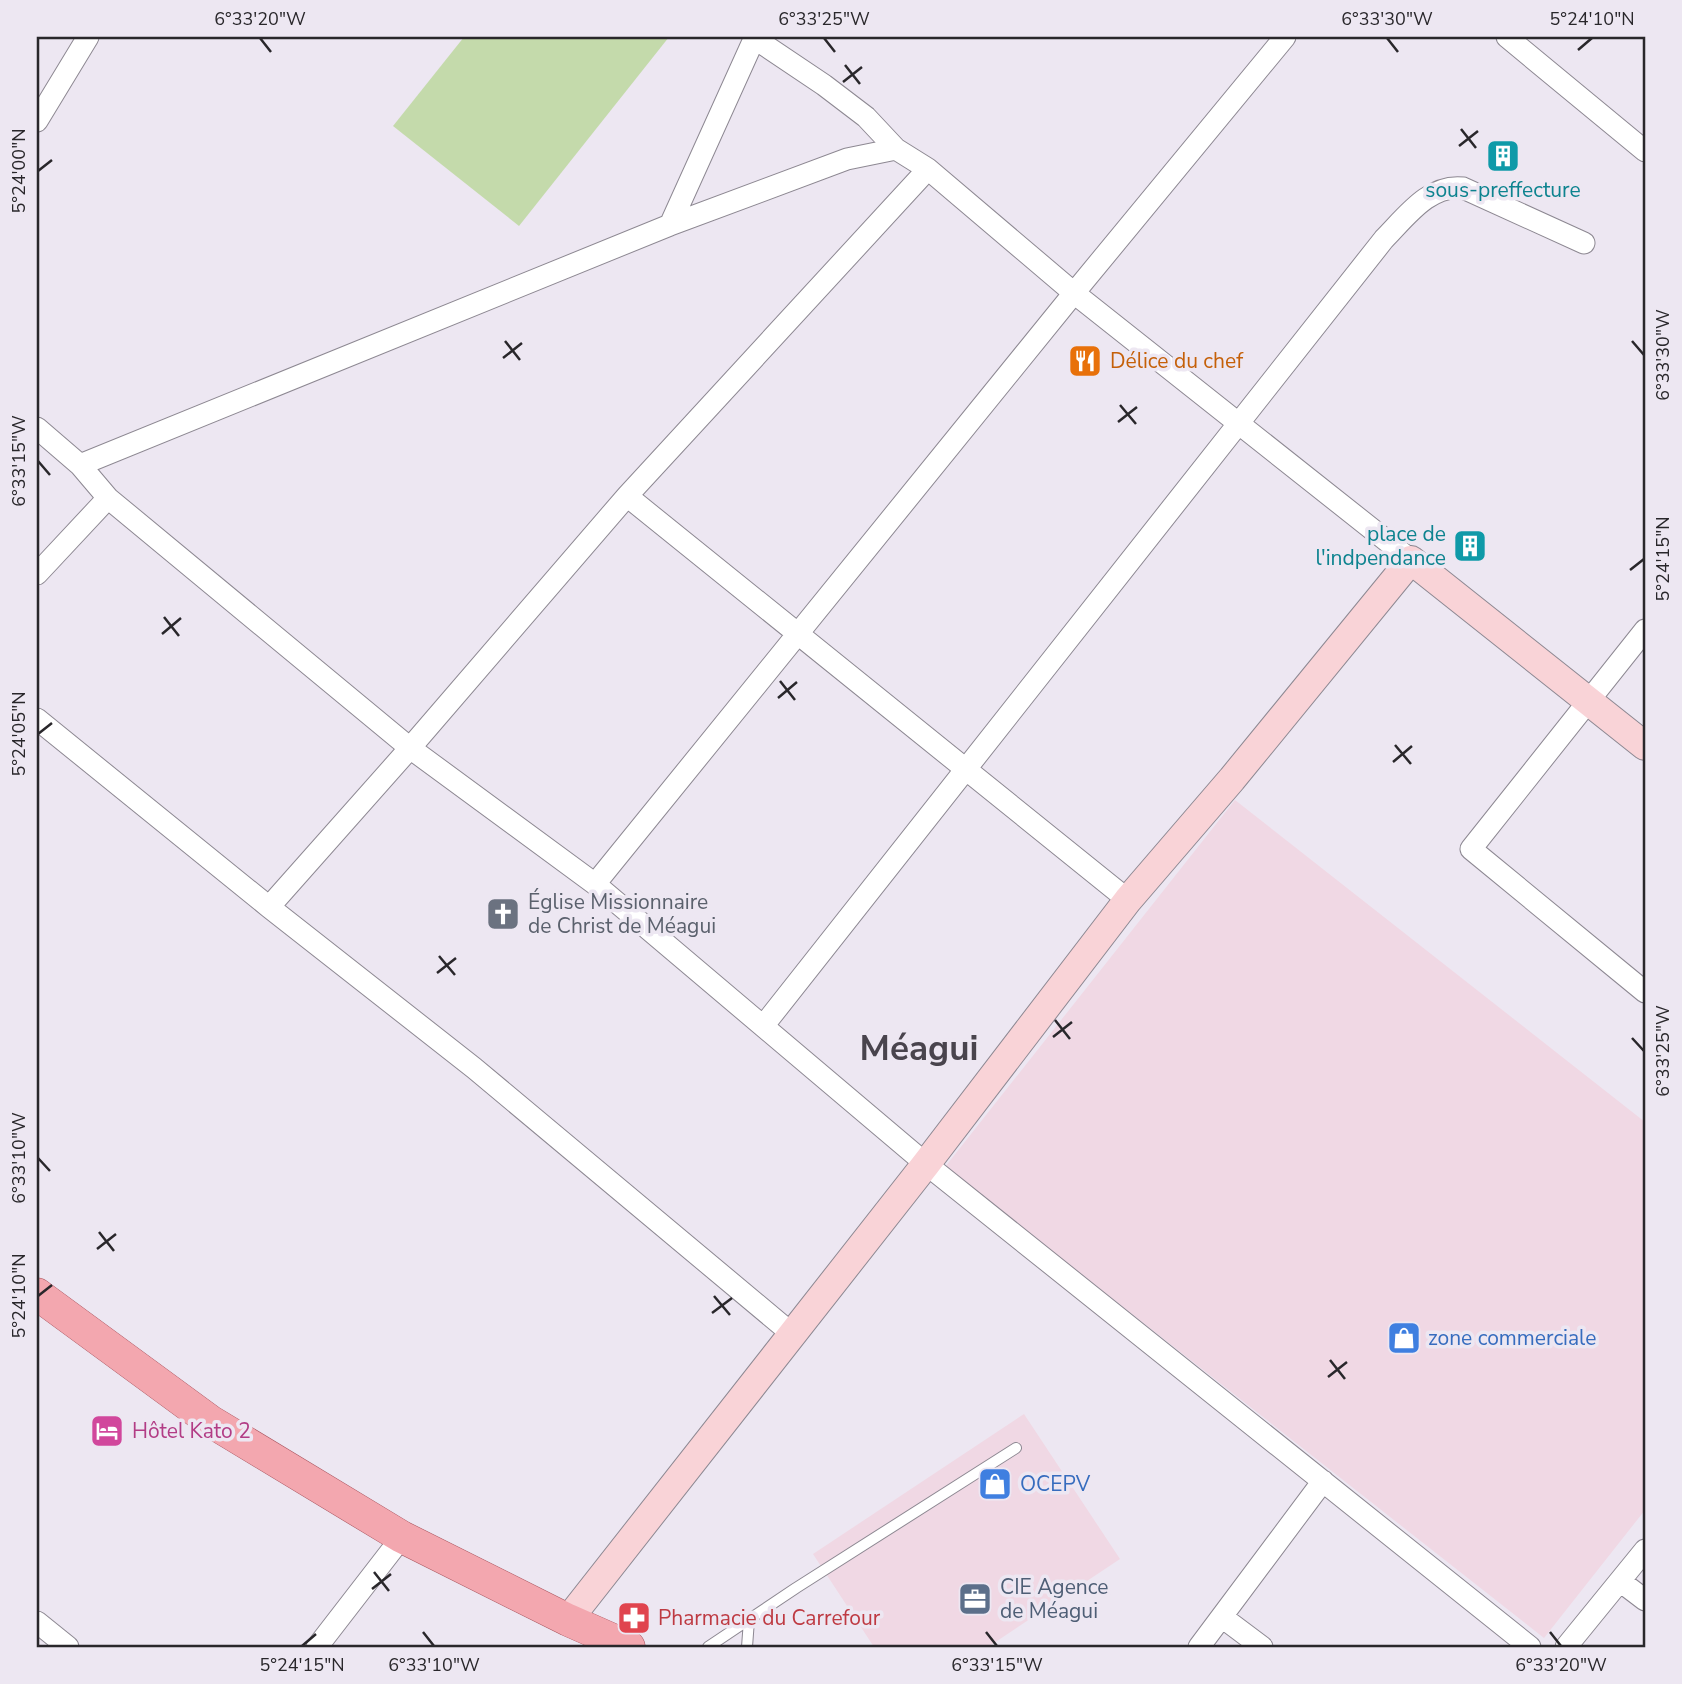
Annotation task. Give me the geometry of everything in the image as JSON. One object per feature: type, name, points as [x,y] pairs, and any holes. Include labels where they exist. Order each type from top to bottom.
[{"type":"main road","points":[[37,1294],[210,1421],[402,1537],[568,1620],[629,1647]]},
{"type":"street","points":[[37,121],[88,37]]},
{"type":"street","points":[[596,884],[1074,293],[1285,37]]},
{"type":"street","points":[[1507,37],[1642,142]]},
{"type":"street","points":[[670,225],[754,38],[866,117],[896,149],[928,169],[1074,293],[1645,746]]},
{"type":"street","points":[[80,465],[670,225],[847,159],[896,149]]},
{"type":"street","points":[[269,907],[627,496],[928,169]]},
{"type":"street","points":[[764,1025],[1238,422],[1384,239],[1422,200],[1451,187],[1463,188],[1584,243]]},
{"type":"street","points":[[37,428],[80,465],[108,498],[410,748],[596,884],[926,1164],[1530,1647]]},
{"type":"street","points":[[627,496],[1128,900]]},
{"type":"street","points":[[37,575],[108,498]]},
{"type":"street","points":[[568,1620],[926,1164],[1128,900],[1232,779],[1411,560]]},
{"type":"street","points":[[1645,631],[1471,849],[1645,992]]},
{"type":"street","points":[[37,719],[269,907],[474,1068],[791,1334]]},
{"type":"street","points":[[1199,1647],[1323,1481]]},
{"type":"street","points":[[317,1647],[402,1537]]},
{"type":"street","points":[[1566,1647],[1645,1550]]},
{"type":"street","points":[[1620,1581],[1645,1600]]},
{"type":"street","points":[[1222,1617],[1262,1647]]},
{"type":"street","points":[[37,1622],[68,1647]]},
{"type":"lane","points":[[708,1647],[1016,1448]]},
{"type":"lane","points":[[747,1647],[750,1620]]},
{"type":"shaded area","name":"zone commerciale","points":[[1235,800],[1645,1122],[1645,1510],[1544,1638],[945,1167]]},
{"type":"shaded area","name":"OCEPV","points":[[1024,1414],[1120,1559],[988,1647],[874,1647],[813,1554]]},
{"type":"green space","points":[[464,37],[669,37],[519,226],[393,126]]},
{"type":"place","name":"sous-preffecture","points":[[1503,156]]},
{"type":"place","name":"Délice du chef","points":[[1085,361]]},
{"type":"place","name":"place de l'indpendance","points":[[1470,546]]},
{"type":"place","name":"Église Missionnaire de Christ de Méagui","points":[[503,914]]},
{"type":"place","name":"zone commerciale","points":[[1404,1338]]},
{"type":"place","name":"Hôtel Kato 2","points":[[107,1431]]},
{"type":"place","name":"OCEPV","points":[[995,1484]]},
{"type":"place","name":"CIE Agence de Méagui","points":[[975,1599]]},
{"type":"place","name":"Pharmacie du Carrefour","points":[[634,1618]]},
{"type":"district","name":"Méagui","points":[[919,1048]]}]
